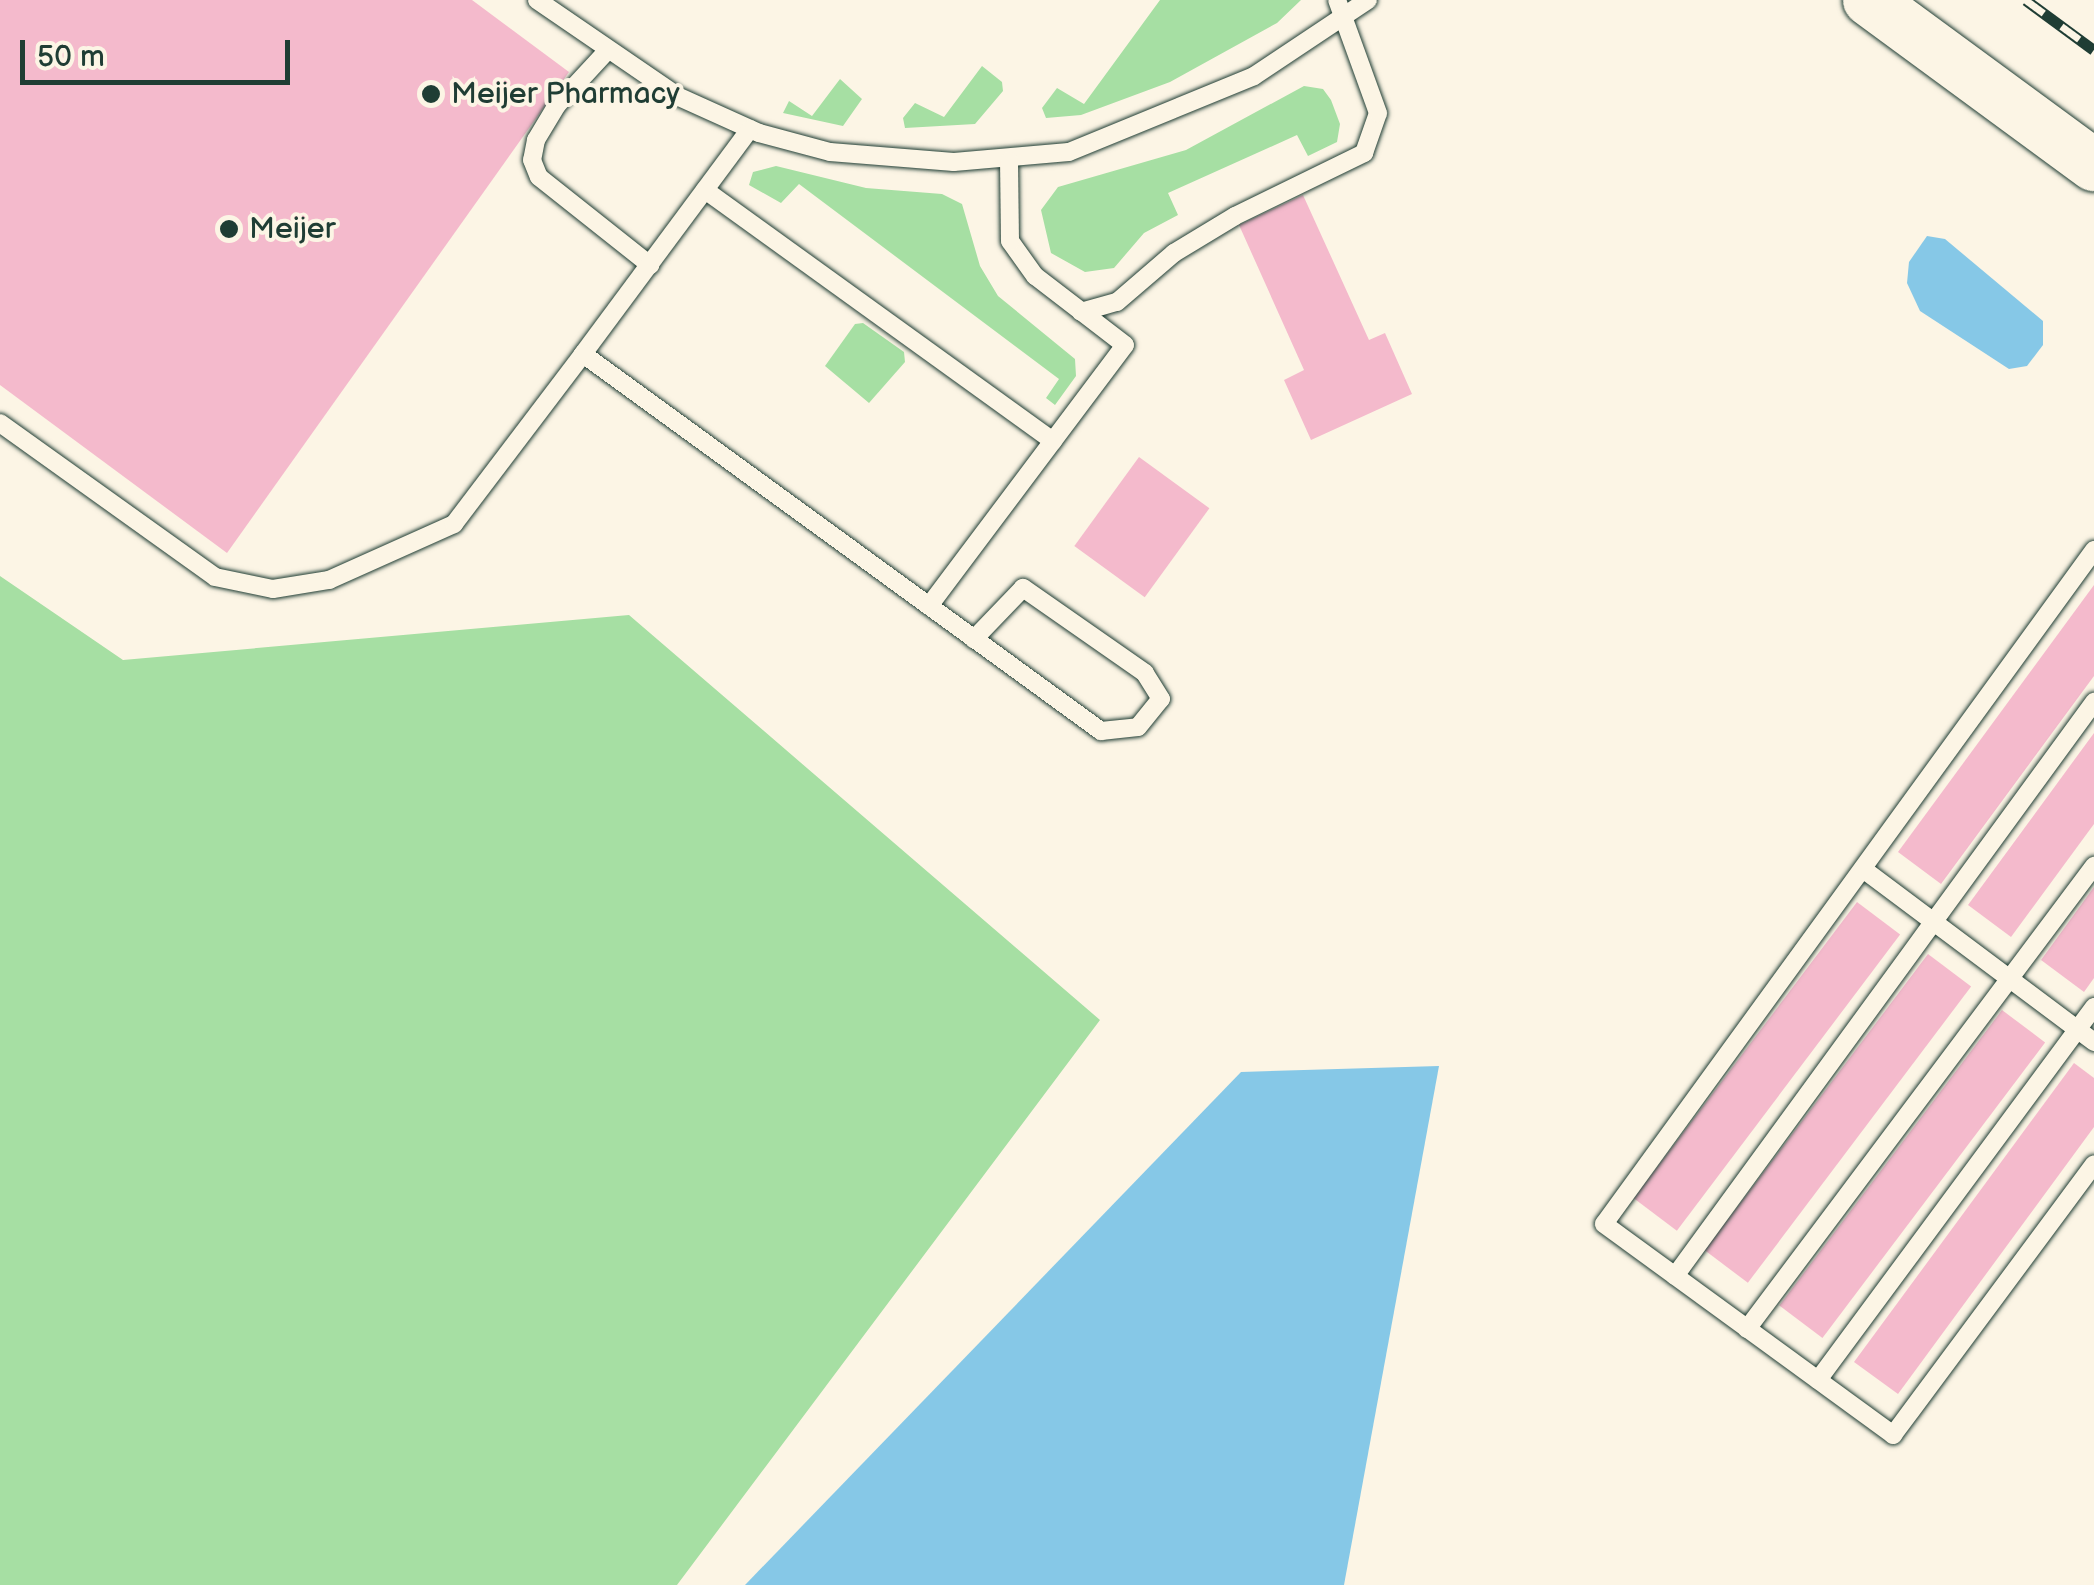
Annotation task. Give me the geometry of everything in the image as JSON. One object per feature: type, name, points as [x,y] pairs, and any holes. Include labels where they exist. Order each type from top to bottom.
[{"type":"main road","points":[[1869,0],[2094,165]]},
{"type":"lane","points":[[536,0],[677,96],[750,129],[830,152],[1008,162],[1070,152],[1254,76],[1345,19],[1368,0]]},
{"type":"lane","points":[[1081,312],[1118,302],[1174,253],[1235,216],[1364,154],[1378,114],[1337,0]]},
{"type":"lane","points":[[607,51],[558,105],[536,140],[532,160],[539,177],[650,264]]},
{"type":"lane","points":[[0,424],[215,578],[273,590],[329,580],[454,524],[750,129]]},
{"type":"lane","points":[[929,606],[1125,345],[1035,276],[1010,240],[1008,162]]},
{"type":"lane","points":[[705,190],[1053,442]]},
{"type":"lane","points":[[583,354],[1101,732],[1138,727],[1161,699],[1145,673],[1023,588],[974,639]]},
{"type":"lane","points":[[2094,550],[1604,1224],[1892,1435],[2094,1164]]},
{"type":"lane","points":[[1676,1276],[2094,702]]},
{"type":"lane","points":[[1748,1329],[2094,866]]},
{"type":"lane","points":[[1862,868],[2094,1042]]},
{"type":"lane","points":[[1818,1380],[2094,1007]]},
{"type":"green space","points":[[1160,0],[1301,0],[1277,23],[1170,82],[1081,115],[1046,118],[1042,108],[1057,88],[1084,104]]},
{"type":"green space","points":[[982,66],[1002,82],[1003,91],[975,124],[905,128],[903,118],[915,103],[944,117]]},
{"type":"green space","points":[[840,79],[862,99],[843,126],[783,113],[789,101],[812,116]]},
{"type":"green space","points":[[1304,86],[1323,89],[1331,100],[1340,124],[1337,142],[1308,156],[1297,135],[1168,193],[1178,215],[1144,233],[1114,268],[1085,272],[1051,253],[1041,210],[1058,187],[1186,150]]},
{"type":"green space","points":[[776,166],[866,188],[942,194],[962,204],[980,266],[998,296],[1075,359],[1076,376],[1055,405],[1046,398],[1059,379],[799,184],[781,203],[749,185],[753,172]]},
{"type":"green space","points":[[863,323],[904,352],[905,362],[869,403],[825,366],[855,324]]},
{"type":"green space","points":[[0,576],[123,660],[629,615],[1100,1020],[677,1585],[0,1585]]},
{"type":"water","points":[[1927,236],[1945,239],[2043,321],[2043,345],[2027,366],[2009,369],[1920,311],[1907,283],[1909,262]]},
{"type":"water","points":[[1439,1066],[1344,1585],[745,1585],[1241,1072]]},
{"type":"building","name":"Meijer","points":[[0,0],[472,0],[569,72],[227,553],[0,385]]},
{"type":"building","points":[[1303,195],[1369,340],[1385,333],[1412,394],[1311,440],[1284,380],[1304,370],[1239,225]]},
{"type":"building","points":[[1139,457],[1209,508],[1145,597],[1074,546]]},
{"type":"building","points":[[2094,585],[2094,676],[1941,884],[1898,852]]},
{"type":"building","points":[[2094,733],[2094,824],[2011,937],[1968,905]]},
{"type":"building","points":[[2094,887],[2094,978],[2084,992],[2041,960]]},
{"type":"building","points":[[1857,902],[1900,934],[1677,1231],[1634,1198]]},
{"type":"building","points":[[1928,954],[1971,986],[1748,1283],[1705,1250]]},
{"type":"building","points":[[2002,1010],[2045,1042],[1822,1338],[1779,1305]]},
{"type":"building","points":[[2074,1063],[2094,1078],[2094,1127],[1898,1394],[1854,1362]]},
{"type":"railway","points":[[2026,0],[2094,50]]},
{"type":"place","name":"Meijer Pharmacy","points":[[431,94]]},
{"type":"place","name":"Meijer","points":[[229,229]]}]
